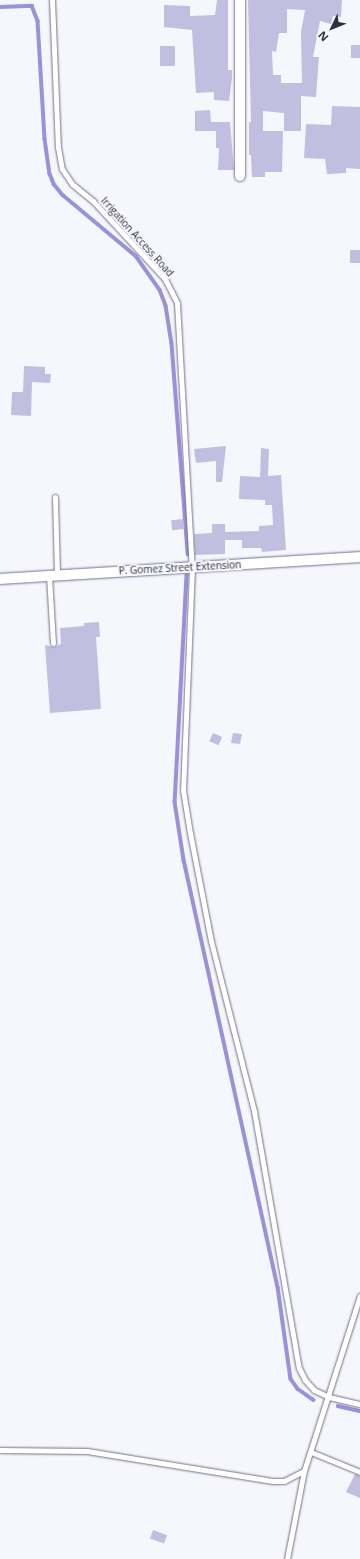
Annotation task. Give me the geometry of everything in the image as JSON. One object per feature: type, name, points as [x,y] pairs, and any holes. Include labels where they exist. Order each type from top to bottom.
[{"type":"street","points":[[240,0],[240,176]]},
{"type":"street","name":"P. Gomez Street Extension","points":[[0,579],[52,574],[192,568],[360,557]]},
{"type":"lane","name":"Irrigation Access Road","points":[[52,0],[58,147],[62,169],[69,181],[93,201],[165,279],[177,303],[192,568],[183,790],[190,833],[211,941],[254,1111],[300,1368],[305,1380],[314,1390],[329,1397],[360,1404]]},
{"type":"lane","points":[[53,643],[52,574],[55,497]]},
{"type":"lane","points":[[287,1559],[304,1471],[329,1397],[360,1296]]},
{"type":"lane","points":[[0,1450],[87,1451],[273,1481],[284,1481],[304,1471]]},
{"type":"lane","points":[[311,1452],[360,1472]]},
{"type":"building","points":[[217,0],[228,0],[228,70],[232,70],[229,101],[214,100],[214,92],[196,93],[192,30],[164,27],[164,5],[190,6],[190,16],[215,15]]},
{"type":"building","points":[[248,0],[342,0],[341,17],[333,16],[331,24],[320,21],[313,57],[319,57],[316,97],[301,96],[301,131],[284,131],[284,113],[263,111],[263,131],[283,131],[282,172],[265,172],[265,177],[252,177],[251,155],[249,155],[249,122],[251,122]],"holes":[[[287,9],[305,10],[301,32],[302,83],[281,83],[281,75],[273,75],[272,51],[276,52],[279,33],[287,33]]]},
{"type":"building","points":[[351,45],[360,45],[360,58],[351,58]]},
{"type":"building","points":[[160,46],[175,46],[175,66],[160,66]]},
{"type":"building","points":[[332,106],[360,107],[360,169],[346,168],[346,173],[327,174],[325,159],[304,158],[306,124],[331,125]]},
{"type":"building","points":[[210,110],[211,122],[230,122],[234,170],[218,170],[219,148],[216,148],[216,131],[195,131],[195,111]]},
{"type":"building","points":[[350,250],[360,250],[360,263],[350,263]]},
{"type":"building","points":[[24,366],[45,367],[45,374],[51,374],[50,383],[32,382],[31,416],[11,415],[12,392],[23,392]]},
{"type":"building","points":[[226,446],[222,482],[216,482],[216,461],[196,463],[194,449]]},
{"type":"building","points":[[261,448],[269,449],[268,476],[281,475],[286,550],[262,552],[261,548],[242,548],[242,540],[225,540],[225,554],[195,555],[194,534],[212,533],[212,524],[225,524],[225,532],[259,531],[259,526],[273,525],[272,505],[265,505],[265,500],[239,499],[240,476],[260,477]]},
{"type":"building","points":[[183,519],[184,529],[172,530],[171,520]]},
{"type":"building","points":[[99,622],[100,637],[96,637],[101,709],[50,713],[45,645],[54,647],[61,644],[60,628],[84,626],[84,623]]},
{"type":"building","points":[[213,733],[222,737],[218,745],[209,741]]},
{"type":"building","points":[[233,733],[242,734],[240,744],[231,743]]},
{"type":"building","points":[[355,1474],[360,1476],[360,1498],[346,1492]]},
{"type":"building","points":[[153,1530],[167,1535],[164,1544],[150,1538]]},
{"type":"waterway","points":[[0,7],[32,6],[38,21],[45,139],[50,174],[54,184],[63,195],[136,256],[160,290],[166,306],[172,344],[188,554]]},
{"type":"waterway","points":[[187,575],[175,802],[184,860],[278,1287],[291,1379],[298,1389],[314,1400]]},
{"type":"waterway","points":[[338,1406],[360,1411]]}]
